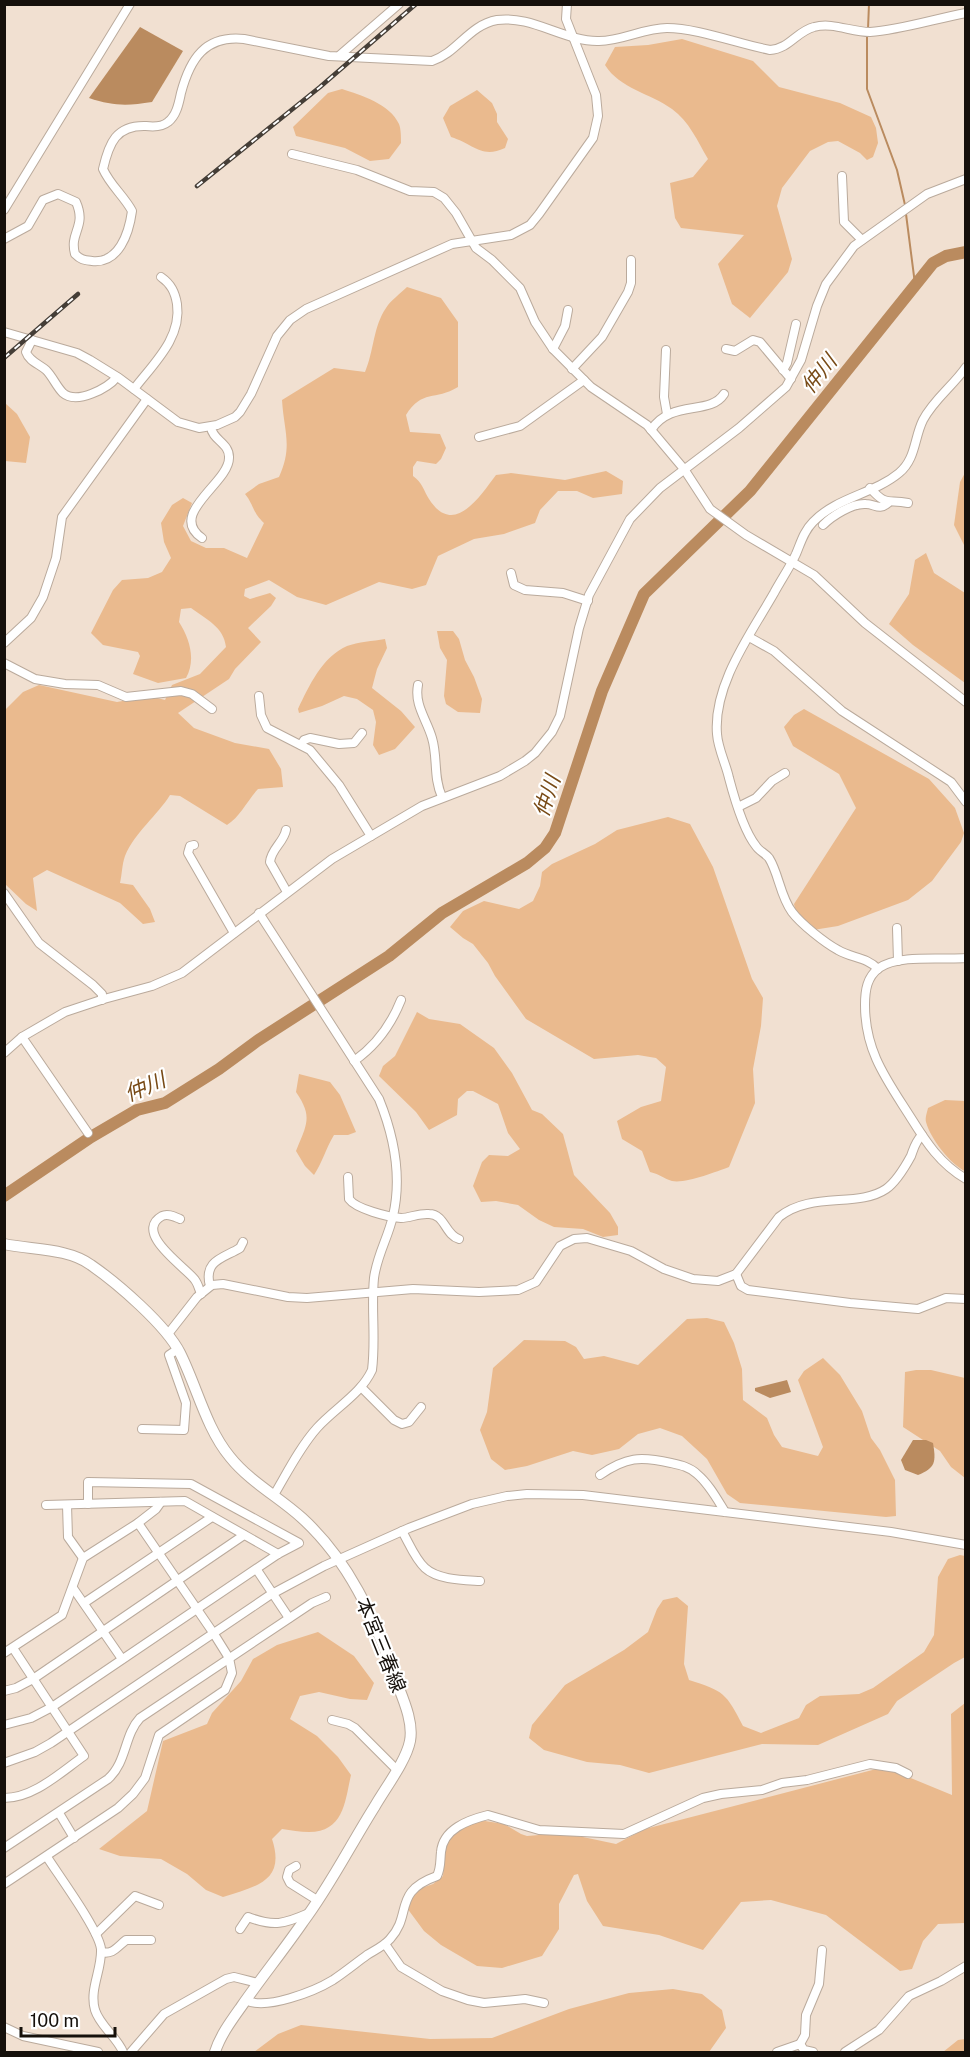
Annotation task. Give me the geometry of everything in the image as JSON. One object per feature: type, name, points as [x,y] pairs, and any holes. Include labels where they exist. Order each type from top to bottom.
[{"type":"main road","name":"本宮三春線","points":[[4,1244],[65,1254],[83,1260],[114,1284],[168,1334],[178,1348],[220,1442],[230,1457],[246,1474],[313,1528],[357,1587],[372,1614],[407,1713],[411,1737],[409,1746],[396,1769],[309,1913],[246,2000],[214,2052]]},
{"type":"street","points":[[4,210],[130,4]]},
{"type":"street","points":[[339,55],[399,4]]},
{"type":"street","points":[[4,332],[77,353],[117,376],[178,423],[191,427],[211,427],[226,422],[240,412],[251,394],[277,336],[282,328],[298,314],[319,302],[442,248],[510,234],[530,225],[593,138],[598,116],[596,95],[566,19],[567,4]]},
{"type":"street","points":[[4,239],[28,226],[43,200],[58,194],[76,202],[80,212],[80,227],[73,240],[75,254],[82,260],[101,262],[109,259],[118,250],[126,236],[132,211],[127,201],[109,182],[103,169],[110,146],[124,128],[158,127],[170,120],[175,113],[193,61],[220,39],[232,38],[329,56],[432,61],[448,53],[473,29],[498,20],[514,20],[599,41],[667,28],[776,49],[782,48],[802,33],[815,27],[835,26],[870,32],[966,13]]},
{"type":"street","points":[[292,154],[357,170],[410,191],[438,194],[449,202],[476,248],[492,260],[520,288],[535,322],[553,349],[602,395],[637,417],[651,430],[684,469],[705,503],[716,515],[792,560],[821,581],[886,641],[966,702]]},
{"type":"street","points":[[842,176],[844,222],[862,240]]},
{"type":"street","points":[[4,1053],[22,1037],[65,1012],[158,984],[182,973],[315,870],[442,797],[500,776],[525,761],[545,742],[560,716],[579,628],[588,601],[630,519],[642,504],[786,387],[801,360],[826,284],[841,262],[862,240],[927,194],[966,179]]},
{"type":"street","points":[[572,369],[602,337],[628,292],[631,283],[631,260]]},
{"type":"street","points":[[134,389],[165,348],[176,329],[178,313],[176,296],[171,286],[161,277]]},
{"type":"street","points":[[553,349],[565,326],[568,310]]},
{"type":"street","points":[[783,370],[787,363],[796,324]]},
{"type":"street","points":[[32,340],[26,352],[28,356],[47,371],[63,393],[68,396],[92,394],[112,382],[117,376]]},
{"type":"street","points":[[726,349],[735,351],[753,340],[760,342],[791,379]]},
{"type":"street","points":[[666,350],[664,397],[667,414]]},
{"type":"street","points":[[878,969],[866,959],[837,950],[793,913],[779,887],[767,855],[756,847],[738,807],[717,738],[718,712],[732,667],[792,560],[804,533],[829,509],[890,480],[906,467],[928,412],[966,367]]},
{"type":"street","points":[[479,437],[520,426],[584,380]]},
{"type":"street","points":[[651,430],[660,418],[667,414],[701,407],[718,400],[724,394]]},
{"type":"street","points":[[4,643],[31,618],[43,597],[56,558],[62,518],[147,399]]},
{"type":"street","points":[[202,538],[193,528],[195,510],[225,472],[230,459],[228,449],[214,435],[211,427]]},
{"type":"street","points":[[870,488],[888,503],[908,503]]},
{"type":"street","points":[[823,525],[846,509],[868,504],[878,508],[888,503]]},
{"type":"street","points":[[510,573],[514,585],[525,590],[563,593],[588,601]]},
{"type":"street","points":[[749,637],[774,651],[842,711],[951,782],[966,802]]},
{"type":"street","points":[[4,663],[35,679],[64,684],[98,685],[126,697],[181,691],[192,694],[212,709]]},
{"type":"street","points":[[418,685],[420,714],[433,741],[438,786],[442,797]]},
{"type":"street","points":[[259,696],[261,715],[267,728],[310,750],[339,785],[371,836]]},
{"type":"street","points":[[301,745],[304,740],[310,738],[339,744],[354,743],[363,734]]},
{"type":"street","points":[[738,807],[756,798],[772,781],[785,773]]},
{"type":"street","points":[[286,830],[270,858],[287,892]]},
{"type":"street","points":[[194,845],[190,846],[188,853],[234,933]]},
{"type":"street","points":[[4,893],[34,938],[93,985],[102,994],[102,1000]]},
{"type":"street","points":[[259,913],[379,1100],[392,1140],[397,1179],[393,1217],[376,1260],[373,1293],[373,1359],[369,1375],[361,1387],[316,1429],[274,1495]]},
{"type":"street","points":[[897,928],[898,961]]},
{"type":"street","points":[[966,958],[913,959],[888,963],[878,969],[865,990],[867,1033],[880,1070],[922,1136],[947,1166],[966,1179]]},
{"type":"street","points":[[354,1061],[375,1045],[390,1024],[401,1000]]},
{"type":"street","points":[[22,1037],[88,1133]]},
{"type":"street","points":[[168,1334],[210,1286],[223,1284],[288,1297],[307,1298],[413,1289],[479,1292],[518,1290],[536,1282],[560,1245],[574,1239],[587,1238],[632,1251],[664,1269],[693,1279],[718,1281],[736,1274],[779,1217],[787,1211],[802,1205],[871,1195],[887,1188],[902,1170],[915,1143],[922,1136]]},
{"type":"street","points":[[348,1177],[350,1202],[393,1217],[402,1218],[430,1213],[441,1218],[449,1233],[459,1239]]},
{"type":"street","points":[[180,1219],[167,1214],[160,1217],[154,1226],[156,1234],[168,1256],[195,1280],[201,1294]]},
{"type":"street","points":[[210,1286],[209,1273],[218,1258],[237,1250],[243,1242]]},
{"type":"street","points":[[736,1274],[741,1286],[747,1290],[849,1303],[918,1309],[946,1298],[966,1299]]},
{"type":"street","points":[[142,1429],[184,1430],[186,1403],[169,1355],[178,1348]]},
{"type":"street","points":[[361,1387],[394,1420],[402,1424],[409,1422],[421,1407]]},
{"type":"street","points":[[600,1475],[613,1466],[636,1458],[652,1458],[687,1467],[697,1473],[706,1483],[725,1512]]},
{"type":"street","points":[[4,1725],[31,1718],[52,1707],[279,1554],[299,1543],[191,1484],[88,1482],[88,1504]]},
{"type":"street","points":[[4,1763],[35,1752],[273,1593],[312,1571],[402,1531],[472,1504],[507,1496],[535,1493],[583,1495],[891,1532],[966,1545]]},
{"type":"street","points":[[46,1505],[185,1501],[279,1554]]},
{"type":"street","points":[[4,1653],[60,1617],[83,1558],[138,1523],[156,1509],[160,1502]]},
{"type":"street","points":[[68,1505],[68,1537],[83,1558]]},
{"type":"street","points":[[84,1603],[212,1517]]},
{"type":"street","points":[[4,1884],[118,1808],[134,1794],[145,1778],[156,1742],[163,1731],[225,1690],[232,1673],[229,1658],[214,1634],[138,1523]]},
{"type":"street","points":[[402,1531],[420,1563],[430,1572],[480,1581]]},
{"type":"street","points":[[4,1691],[16,1688],[33,1679],[244,1535]]},
{"type":"street","points":[[257,1570],[289,1618]]},
{"type":"street","points":[[73,1588],[122,1659]]},
{"type":"street","points":[[5,1848],[117,1771],[132,1727],[140,1718],[312,1603],[326,1597]]},
{"type":"street","points":[[4,1798],[17,1797],[35,1789],[84,1756],[13,1648]]},
{"type":"street","points":[[332,1720],[355,1728],[396,1769]]},
{"type":"street","points":[[246,2000],[252,2004],[272,2003],[303,1993],[331,1981],[385,1944],[395,1932],[407,1898],[416,1886],[437,1876],[441,1869],[442,1843],[446,1835],[482,1817],[488,1815],[540,1830],[624,1834],[703,1798],[721,1794],[762,1790],[783,1783],[807,1780],[870,1764],[896,1768],[908,1774]]},
{"type":"street","points":[[58,1813],[74,1838]]},
{"type":"street","points":[[47,1857],[96,1934],[101,1952],[94,2005],[98,2017],[123,2052]]},
{"type":"street","points":[[296,1866],[289,1870],[286,1877],[290,1883],[317,1900]]},
{"type":"street","points":[[96,1934],[135,1896],[159,1905]]},
{"type":"street","points":[[240,1929],[248,1917],[263,1923],[274,1924],[309,1913]]},
{"type":"street","points":[[101,1952],[108,1954],[113,1952],[126,1940],[151,1940]]},
{"type":"street","points":[[385,1944],[401,1967],[442,1991],[484,2003],[525,1999],[544,2003]]},
{"type":"street","points":[[777,2052],[800,2044],[805,2036],[806,2015],[819,1984],[822,1950]]},
{"type":"street","points":[[845,2052],[879,2030],[909,1996],[966,1966]]},
{"type":"street","points":[[131,2052],[164,2014],[226,1978],[234,1977],[258,1983]]},
{"type":"street","points":[[4,2027],[23,2036],[98,2052]]},
{"type":"street","points":[[800,2044],[804,2050],[813,2052]]},
{"type":"shaded area","points":[[140,27],[183,51],[152,102],[120,104],[105,103],[89,98]]},
{"type":"shaded area","points":[[682,39],[753,61],[779,87],[840,103],[871,117],[876,128],[878,143],[873,157],[867,160],[860,153],[838,141],[828,142],[810,151],[782,188],[777,206],[792,259],[788,272],[750,318],[732,304],[718,264],[744,235],[681,228],[675,218],[670,183],[693,177],[708,159],[697,139],[683,119],[672,109],[619,80],[605,65],[615,47],[648,45]]},
{"type":"shaded area","points":[[342,89],[374,101],[395,117],[400,126],[401,143],[389,159],[370,161],[345,148],[296,136],[293,127],[328,93]]},
{"type":"shaded area","points":[[477,90],[492,103],[497,114],[497,122],[508,139],[505,148],[490,152],[483,151],[451,137],[443,118],[450,106]]},
{"type":"shaded area","points":[[407,287],[441,298],[458,322],[458,387],[442,394],[423,398],[406,415],[410,432],[440,434],[446,448],[436,464],[417,461],[413,467],[413,476],[438,510],[448,515],[466,510],[496,475],[511,473],[565,480],[606,471],[623,481],[622,494],[593,498],[577,491],[558,491],[540,510],[535,523],[504,534],[474,539],[438,556],[426,585],[412,589],[379,582],[326,605],[297,597],[269,580],[245,589],[244,596],[250,599],[270,593],[276,598],[271,606],[248,628],[261,642],[235,669],[229,679],[178,713],[194,728],[235,743],[269,749],[281,769],[283,787],[258,789],[240,813],[227,825],[180,796],[170,795],[129,847],[124,859],[120,883],[133,885],[150,909],[155,922],[143,924],[120,903],[47,870],[33,878],[37,911],[5,884],[5,710],[23,692],[39,685],[117,702],[150,696],[165,700],[172,685],[200,674],[226,647],[222,634],[213,624],[191,608],[181,609],[179,622],[186,635],[191,657],[189,671],[186,678],[158,683],[133,674],[140,656],[138,652],[103,645],[91,633],[113,590],[122,580],[148,578],[162,572],[171,558],[164,542],[161,523],[172,505],[183,498],[192,503],[183,526],[191,541],[206,548],[224,548],[247,558],[264,523],[245,494],[259,484],[279,477],[286,456],[282,400],[334,368],[365,372],[382,315],[390,302]]},
{"type":"shaded area","points":[[5,403],[17,414],[30,437],[26,463],[5,461]]},
{"type":"shaded area","points":[[965,473],[965,547],[954,525],[960,482]]},
{"type":"shaded area","points":[[926,553],[934,573],[965,593],[965,683],[913,645],[889,624],[909,594],[915,560]]},
{"type":"shaded area","points":[[437,631],[453,631],[459,639],[465,660],[482,699],[480,713],[458,712],[446,704],[444,696],[447,660],[440,648]]},
{"type":"shaded area","points":[[385,639],[387,648],[377,669],[372,688],[401,711],[415,727],[395,749],[379,755],[373,745],[376,722],[373,710],[357,699],[344,696],[299,713],[298,709],[317,673],[330,657],[347,646]]},
{"type":"shaded area","points":[[804,709],[929,779],[955,808],[964,833],[961,842],[932,881],[908,900],[838,926],[813,930],[797,916],[794,904],[856,808],[839,774],[793,746],[784,727],[794,715]]},
{"type":"shaded area","points":[[668,817],[690,824],[713,867],[752,979],[763,998],[761,1026],[753,1069],[755,1103],[729,1167],[684,1181],[669,1180],[650,1172],[642,1151],[622,1139],[617,1121],[641,1107],[661,1101],[666,1067],[656,1058],[638,1055],[594,1059],[526,1019],[473,944],[450,927],[463,911],[484,901],[519,909],[533,901],[540,886],[542,872],[552,864],[595,844],[617,830]]},
{"type":"shaded area","points":[[417,1012],[429,1019],[460,1024],[494,1048],[512,1073],[532,1110],[542,1114],[563,1134],[574,1175],[610,1213],[618,1227],[618,1235],[603,1237],[583,1229],[554,1227],[539,1220],[518,1205],[496,1201],[481,1202],[473,1186],[482,1162],[489,1155],[508,1156],[520,1149],[508,1133],[498,1104],[473,1091],[467,1091],[458,1099],[457,1115],[429,1130],[416,1112],[379,1076],[383,1066],[395,1056]]},
{"type":"shaded area","points":[[299,1074],[330,1082],[340,1095],[356,1132],[348,1135],[334,1135],[314,1175],[296,1151],[306,1121],[305,1108],[296,1092]]},
{"type":"shaded area","points":[[945,1100],[965,1101],[965,1171],[959,1168],[942,1150],[926,1122],[928,1108]]},
{"type":"shaded area","points":[[707,1318],[724,1322],[734,1343],[742,1369],[743,1400],[767,1418],[782,1447],[818,1456],[823,1447],[798,1380],[804,1371],[823,1358],[840,1375],[862,1411],[871,1438],[880,1450],[895,1480],[896,1516],[886,1517],[740,1503],[727,1494],[707,1459],[682,1436],[660,1428],[638,1434],[619,1449],[592,1455],[573,1451],[527,1466],[505,1470],[491,1459],[480,1430],[487,1412],[493,1368],[524,1340],[565,1341],[576,1347],[584,1359],[604,1356],[638,1365],[687,1319]]},
{"type":"shaded area","points":[[931,1370],[965,1378],[965,1478],[951,1467],[940,1451],[903,1427],[905,1372]]},
{"type":"shaded area","points":[[787,1380],[791,1392],[770,1398],[755,1391],[755,1388]]},
{"type":"shaded area","points":[[913,1440],[926,1440],[933,1443],[934,1449],[931,1467],[918,1475],[905,1470],[901,1460]]},
{"type":"shaded area","points":[[960,1555],[965,1556],[965,1657],[897,1701],[888,1714],[818,1745],[762,1744],[649,1773],[620,1765],[587,1762],[544,1750],[529,1738],[532,1725],[565,1685],[624,1650],[648,1632],[663,1600],[677,1597],[688,1606],[684,1664],[689,1680],[710,1687],[723,1695],[743,1726],[761,1733],[799,1718],[806,1705],[820,1696],[859,1694],[873,1688],[924,1652],[934,1635],[938,1577],[948,1559]]},
{"type":"shaded area","points":[[318,1632],[354,1656],[374,1683],[367,1700],[350,1699],[319,1692],[300,1696],[290,1719],[317,1736],[338,1757],[351,1775],[344,1804],[336,1821],[321,1831],[282,1829],[272,1839],[275,1865],[265,1880],[223,1897],[206,1890],[187,1874],[161,1859],[120,1856],[99,1849],[147,1811],[163,1741],[207,1724],[212,1713],[241,1681],[253,1659],[277,1645]]},
{"type":"shaded area","points":[[965,1703],[965,1923],[938,1924],[923,1941],[912,1969],[900,1971],[826,1915],[771,1900],[741,1902],[703,1950],[659,1935],[603,1926],[587,1901],[578,1874],[574,1875],[559,1904],[559,1929],[542,1956],[502,1968],[477,1966],[441,1945],[424,1931],[407,1908],[413,1891],[433,1884],[443,1876],[445,1846],[460,1822],[485,1821],[504,1824],[527,1836],[564,1833],[616,1844],[645,1829],[884,1767],[952,1795],[951,1714]]},
{"type":"shaded area","points":[[673,1989],[702,1994],[722,2010],[726,2028],[709,2052],[254,2052],[278,2034],[301,2025],[430,2039],[492,2038],[569,2009],[629,1993]]},
{"type":"shaded area","points":[[965,2039],[965,2052],[943,2052],[958,2040]]},
{"type":"waterway","points":[[868,29],[869,4]]},
{"type":"waterway","points":[[867,34],[867,89],[897,170],[905,205]]},
{"type":"waterway","points":[[906,214],[915,284]]},
{"type":"waterway","name":"仲川","points":[[4,1196],[91,1137],[137,1110],[165,1103],[219,1069],[257,1041],[389,956],[442,913],[527,863],[545,848],[555,833],[602,691],[644,594],[750,491],[933,263],[946,256],[966,252]]},
{"type":"railway","points":[[197,186],[320,87],[416,4]]},
{"type":"railway","points":[[4,358],[78,294]]}]
